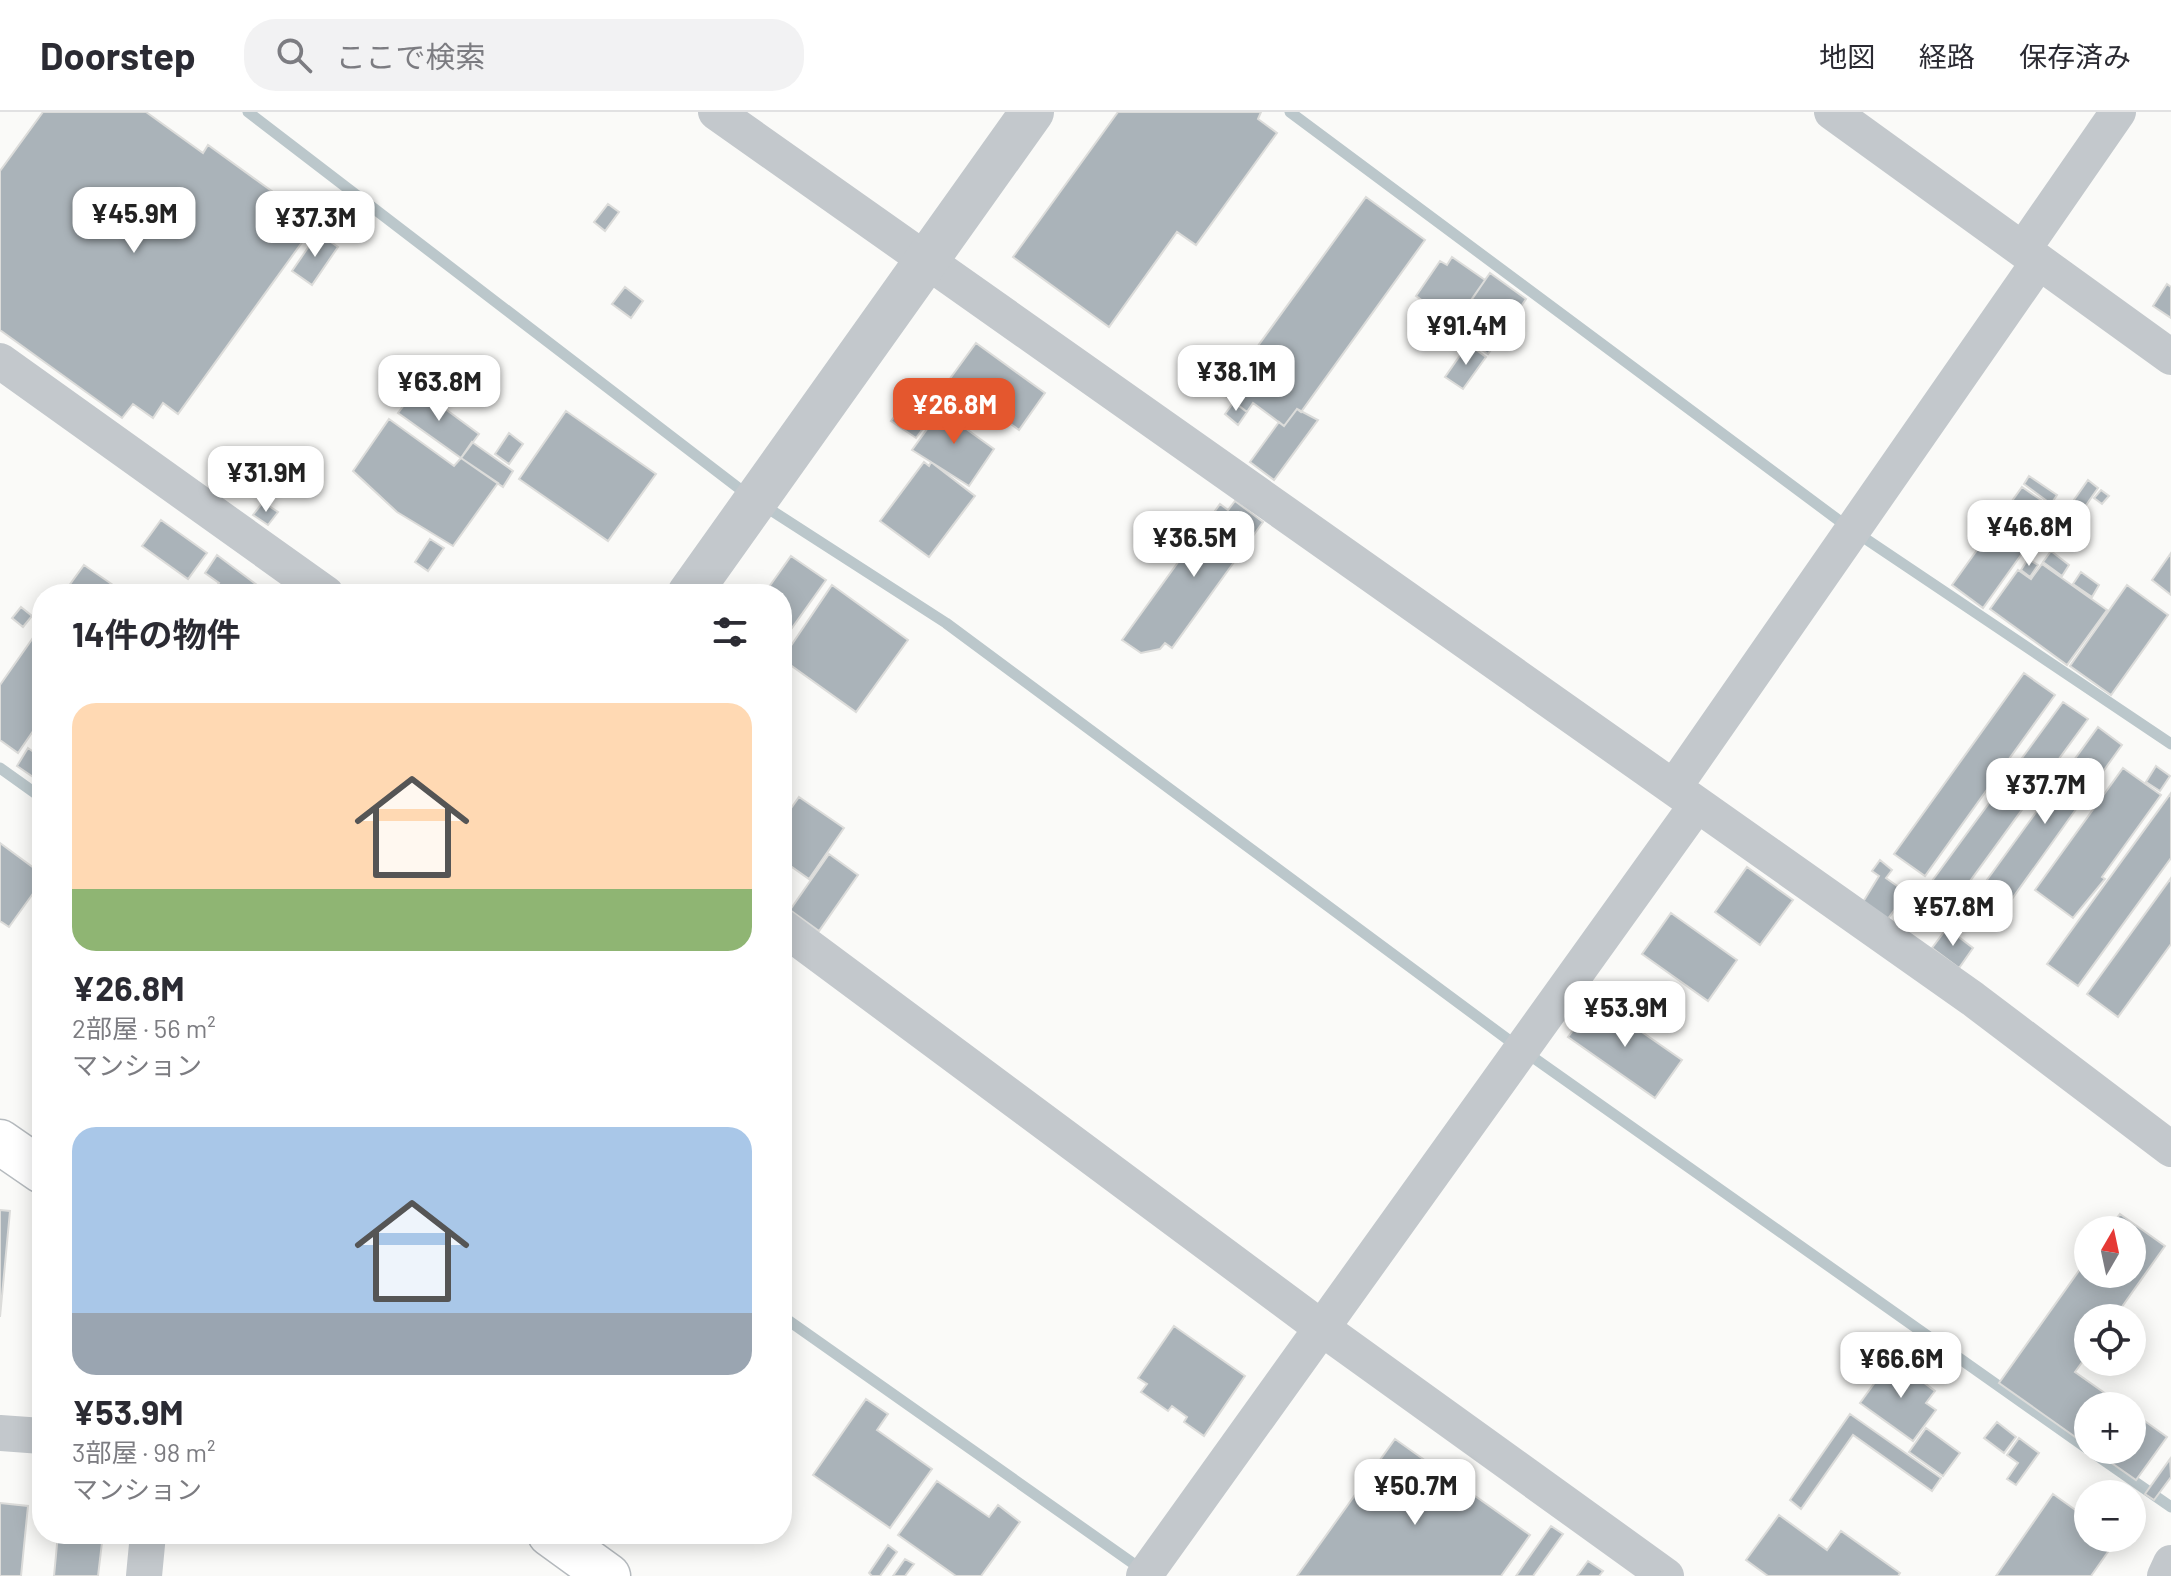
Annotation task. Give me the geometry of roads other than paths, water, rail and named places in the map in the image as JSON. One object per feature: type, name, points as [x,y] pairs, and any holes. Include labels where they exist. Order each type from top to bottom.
[{"type":"main road","points":[[0,1142],[32,1164]]},
{"type":"main road","points":[[564,1544],[608,1576]]},
{"type":"street","points":[[716,112],[1973,999],[2171,1149]]},
{"type":"street","points":[[696,584],[925,258],[1032,112]]},
{"type":"street","points":[[1832,112],[2171,357]]},
{"type":"street","points":[[1144,1576],[1323,1329],[1685,796],[2031,255],[2118,112]]},
{"type":"street","points":[[0,361],[312,584]]},
{"type":"street","points":[[792,934],[1323,1329],[1666,1576]]},
{"type":"street","points":[[0,1433],[32,1435]]},
{"type":"street","points":[[144,1576],[147,1544]]},
{"type":"street","points":[[2165,1576],[2171,1563]]},
{"type":"waterway","points":[[248,112],[749,496]]},
{"type":"waterway","points":[[1290,112],[1845,525],[2171,744]]},
{"type":"waterway","points":[[763,505],[946,623],[1514,1044],[2074,1439]]},
{"type":"waterway","points":[[0,768],[32,791]]},
{"type":"waterway","points":[[792,1323],[1141,1569]]},
{"type":"waterway","points":[[2109,1464],[2171,1507]]}]
